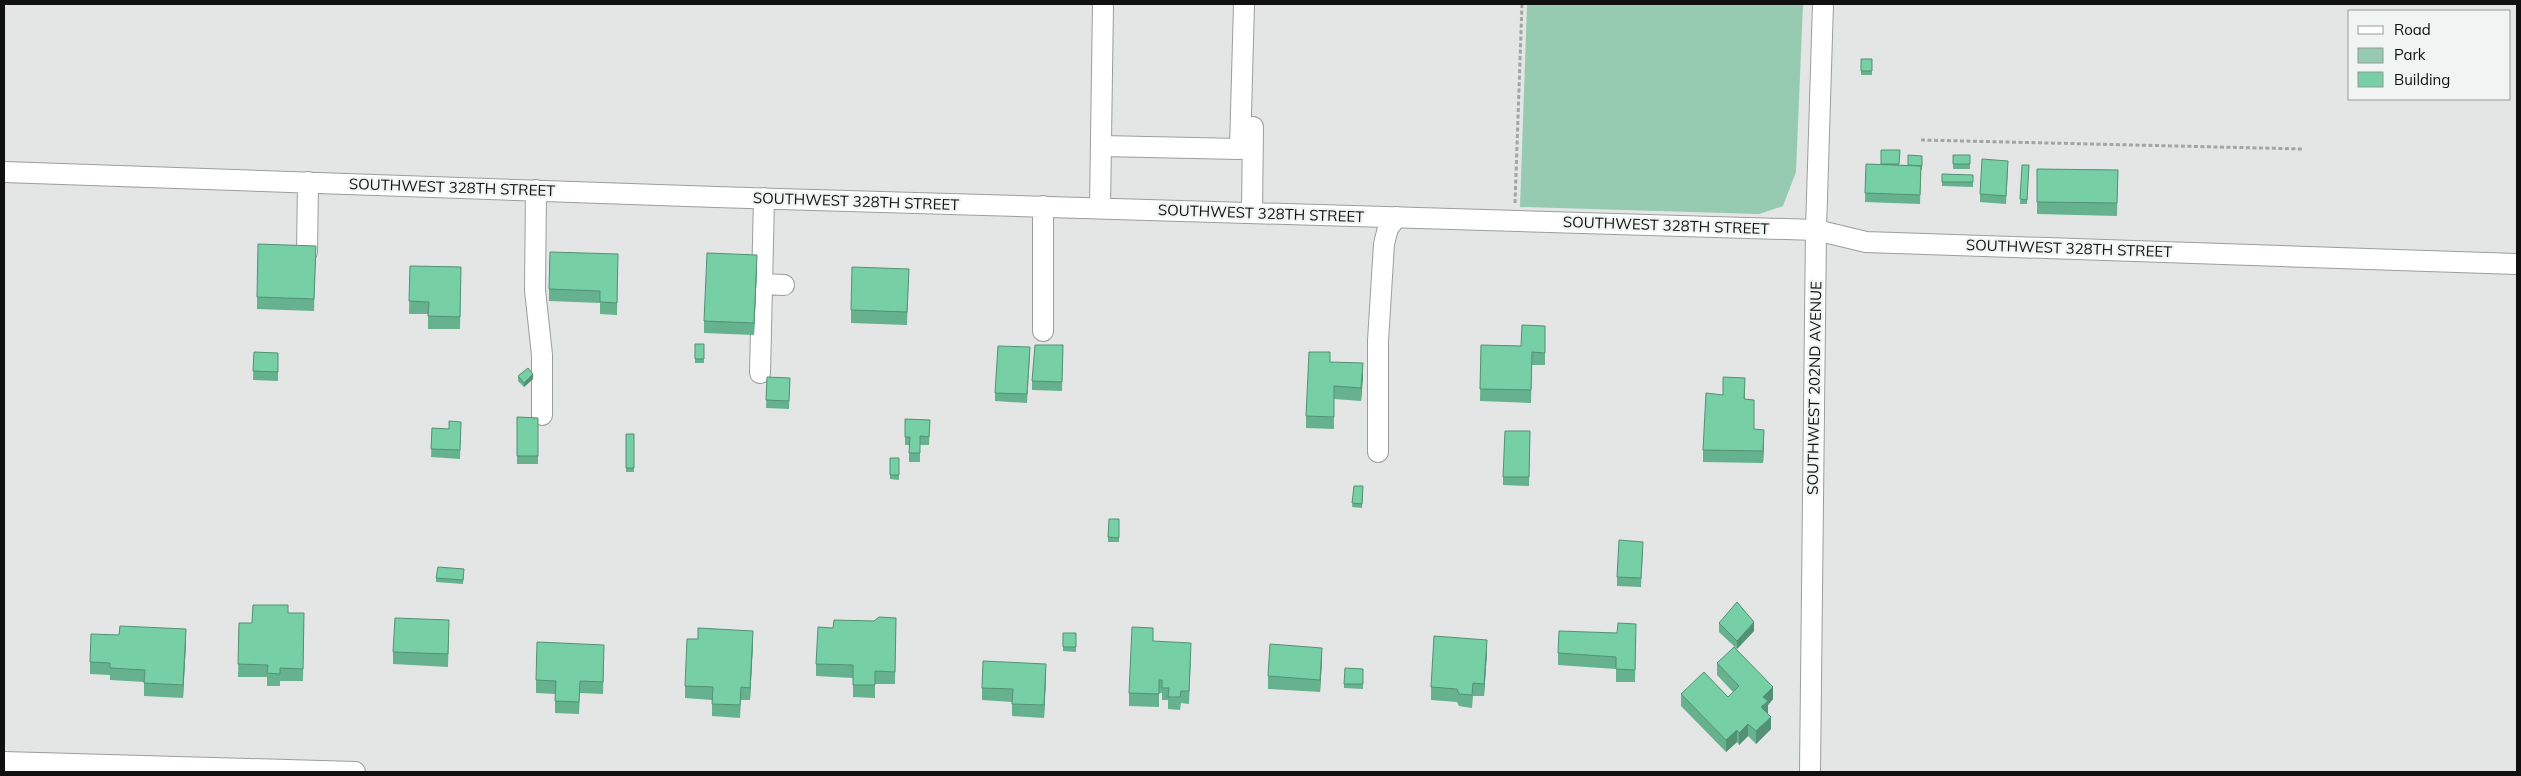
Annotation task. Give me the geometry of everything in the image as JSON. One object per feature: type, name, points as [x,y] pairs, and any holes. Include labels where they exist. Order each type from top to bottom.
[{"type":"street","points":[[1100,208],[1103,4]]},
{"type":"street","points":[[1101,146],[1240,149],[1244,4]]},
{"type":"street","points":[[1252,213],[1255,4]]},
{"type":"street","name":"SOUTHWEST 202ND AVENUE","points":[[1810,772],[1816,230],[1823,4]]},
{"type":"street","name":"SOUTHWEST 328TH STREET","points":[[4,172],[764,198],[1816,230],[1866,242],[2517,264]]},
{"type":"street","points":[[307,252],[308,182]]},
{"type":"street","points":[[536,190],[535,290],[542,355],[542,415]]},
{"type":"street","points":[[760,373],[764,198]]},
{"type":"street","points":[[1043,206],[1044,331]]},
{"type":"street","points":[[1378,452],[1378,340],[1384,244],[1388,228],[1397,217]]},
{"type":"street","points":[[762,284],[784,285]]},
{"type":"street","points":[[4,762],[45,768],[355,772]]},
{"type":"path","points":[[1515,221],[1522,4]]},
{"type":"path","points":[[1921,140],[2303,149]]},
{"type":"green space","points":[[1527,4],[1803,4],[1796,172],[1783,206],[1759,214],[1520,207]]},
{"type":"building","points":[[1861,59],[1872,59],[1872,71],[1861,71]]},
{"type":"building","points":[[1881,150],[1900,150],[1899,164],[1881,164]]},
{"type":"building","points":[[1908,155],[1922,156],[1922,166],[1908,165]]},
{"type":"building","points":[[1953,155],[1970,155],[1970,164],[1953,164]]},
{"type":"building","points":[[1982,159],[2008,161],[2006,196],[1980,194]]},
{"type":"building","points":[[1866,164],[1921,166],[1920,195],[1865,193]]},
{"type":"building","points":[[2022,165],[2029,165],[2027,200],[2020,199]]},
{"type":"building","points":[[2037,169],[2118,170],[2117,203],[2037,202]]},
{"type":"building","points":[[1942,174],[1973,175],[1973,182],[1942,182]]},
{"type":"building","points":[[258,244],[316,246],[314,299],[257,297]]},
{"type":"building","points":[[550,252],[618,254],[617,303],[600,302],[600,291],[549,289]]},
{"type":"building","points":[[707,253],[757,255],[754,323],[704,321]]},
{"type":"building","points":[[410,266],[461,267],[460,317],[428,316],[429,302],[409,301]]},
{"type":"building","points":[[852,267],[909,269],[907,312],[851,310]]},
{"type":"building","points":[[1522,325],[1545,326],[1545,353],[1532,352],[1531,390],[1480,389],[1481,345],[1521,346]]},
{"type":"building","points":[[695,344],[704,344],[704,359],[695,359]]},
{"type":"building","points":[[1035,345],[1063,345],[1062,382],[1032,381]]},
{"type":"building","points":[[998,346],[1030,347],[1027,394],[995,393]]},
{"type":"building","points":[[254,352],[278,353],[278,372],[253,371]]},
{"type":"building","points":[[1309,352],[1330,352],[1330,362],[1363,363],[1361,388],[1334,386],[1334,417],[1306,416]]},
{"type":"building","points":[[528,368],[533,374],[524,383],[518,376]]},
{"type":"building","points":[[767,377],[790,378],[789,401],[766,400]]},
{"type":"building","points":[[1723,377],[1745,378],[1744,399],[1754,400],[1754,429],[1764,430],[1763,451],[1703,450],[1706,393],[1723,395]]},
{"type":"building","points":[[517,417],[538,418],[538,456],[517,456]]},
{"type":"building","points":[[905,419],[930,420],[929,437],[920,436],[920,453],[909,453],[910,437],[905,437]]},
{"type":"building","points":[[449,421],[461,422],[460,450],[431,449],[432,428],[449,429]]},
{"type":"building","points":[[1505,431],[1530,431],[1529,477],[1503,477]]},
{"type":"building","points":[[626,434],[634,434],[634,468],[626,468]]},
{"type":"building","points":[[890,458],[899,458],[899,475],[890,475]]},
{"type":"building","points":[[1354,486],[1363,486],[1362,504],[1352,503]]},
{"type":"building","points":[[1109,519],[1119,519],[1119,538],[1108,537]]},
{"type":"building","points":[[1619,540],[1643,542],[1641,578],[1617,577]]},
{"type":"building","points":[[438,567],[464,569],[463,580],[436,578]]},
{"type":"building","points":[[1737,602],[1754,622],[1737,641],[1719,623]]},
{"type":"building","points":[[253,605],[288,605],[288,613],[304,613],[303,669],[280,668],[280,674],[267,673],[268,665],[238,664],[239,623],[252,623]]},
{"type":"building","points":[[879,617],[896,618],[895,672],[875,671],[875,685],[853,685],[853,665],[816,664],[818,627],[833,628],[834,620],[874,621]]},
{"type":"building","points":[[395,618],[449,620],[448,654],[393,652]]},
{"type":"building","points":[[1618,623],[1636,624],[1635,670],[1616,669],[1616,657],[1558,653],[1559,631],[1617,633]]},
{"type":"building","points":[[120,626],[186,629],[183,685],[144,683],[145,670],[110,668],[110,663],[90,662],[91,634],[119,635]]},
{"type":"building","points":[[1132,627],[1153,628],[1153,641],[1191,643],[1189,691],[1181,691],[1180,697],[1168,697],[1169,688],[1162,688],[1162,680],[1159,680],[1159,694],[1129,693]]},
{"type":"building","points":[[698,628],[753,631],[750,688],[741,687],[740,705],[712,704],[713,687],[685,686],[687,639],[698,639]]},
{"type":"building","points":[[1063,633],[1076,633],[1076,647],[1063,647]]},
{"type":"building","points":[[1434,636],[1487,640],[1484,684],[1473,683],[1472,695],[1459,694],[1457,689],[1431,687]]},
{"type":"building","points":[[537,642],[604,645],[603,682],[580,681],[579,702],[555,701],[556,681],[536,680]]},
{"type":"building","points":[[1270,644],[1322,648],[1320,680],[1268,676]]},
{"type":"building","points":[[1734,647],[1773,687],[1763,697],[1768,701],[1761,707],[1771,717],[1756,731],[1748,724],[1739,733],[1737,730],[1726,740],[1681,694],[1704,672],[1728,697],[1739,686],[1717,663]]},
{"type":"building","points":[[983,661],[1046,664],[1044,705],[1012,704],[1013,689],[982,688]]},
{"type":"building","points":[[1345,668],[1363,669],[1363,684],[1344,684]]}]
